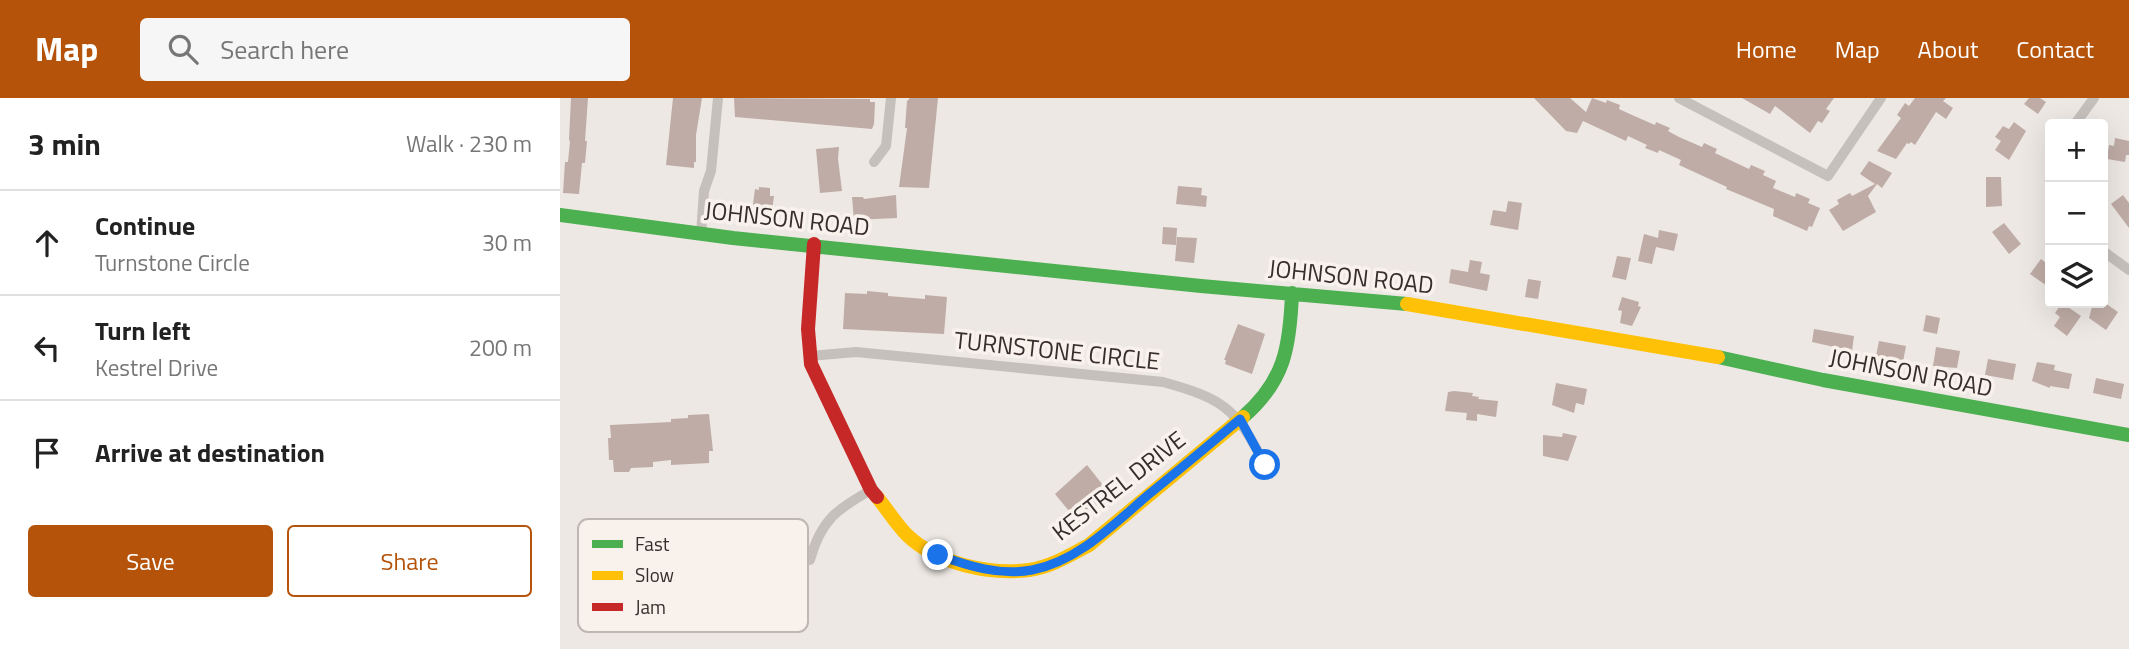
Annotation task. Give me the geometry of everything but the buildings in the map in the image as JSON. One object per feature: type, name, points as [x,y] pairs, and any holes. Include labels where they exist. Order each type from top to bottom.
[{"type":"street","points":[[701,234],[704,191],[711,170],[718,98]]},
{"type":"street","points":[[874,162],[886,146],[891,98]]},
{"type":"street","points":[[1679,98],[1828,176],[1881,98]]},
{"type":"street","points":[[1704,110],[1712,98]]},
{"type":"street","points":[[2079,119],[2094,98]]},
{"type":"street","name":"JOHNSON ROAD","points":[[560,215],[701,234],[1396,302],[1711,355],[1823,380],[2129,435]]},
{"type":"street","name":"KESTREL DRIVE","points":[[814,244],[808,329],[811,364],[871,490],[908,536],[938,555],[983,569],[1031,570],[1060,561],[1089,545],[1258,404],[1272,388],[1285,361],[1290,337],[1292,293]]},
{"type":"street","points":[[2108,255],[2129,270]]},
{"type":"street","name":"TURNSTONE CIRCLE","points":[[810,356],[856,352],[1163,382],[1220,402],[1240,419],[1265,465]]},
{"type":"street","points":[[810,560],[817,537],[840,508],[871,490]]},
{"type":"traffic: fast","points":[[560,215],[733,238],[1201,286],[1407,304]]},
{"type":"traffic: fast","points":[[1243,417],[1268,390],[1282,361],[1287,346],[1292,293]]},
{"type":"traffic: fast","points":[[1718,357],[1823,380],[2129,435]]},
{"type":"traffic: slow","points":[[1407,304],[1718,357]]},
{"type":"traffic: slow","points":[[877,497],[907,535],[933,553],[981,569],[1029,570],[1060,560],[1089,545],[1243,417]]},
{"type":"traffic: jam","points":[[814,244],[808,329],[811,364],[871,490],[877,497]]},
{"type":"route","points":[[938,555],[996,571],[1031,570],[1060,561],[1089,545],[1240,419],[1265,465]]}]
